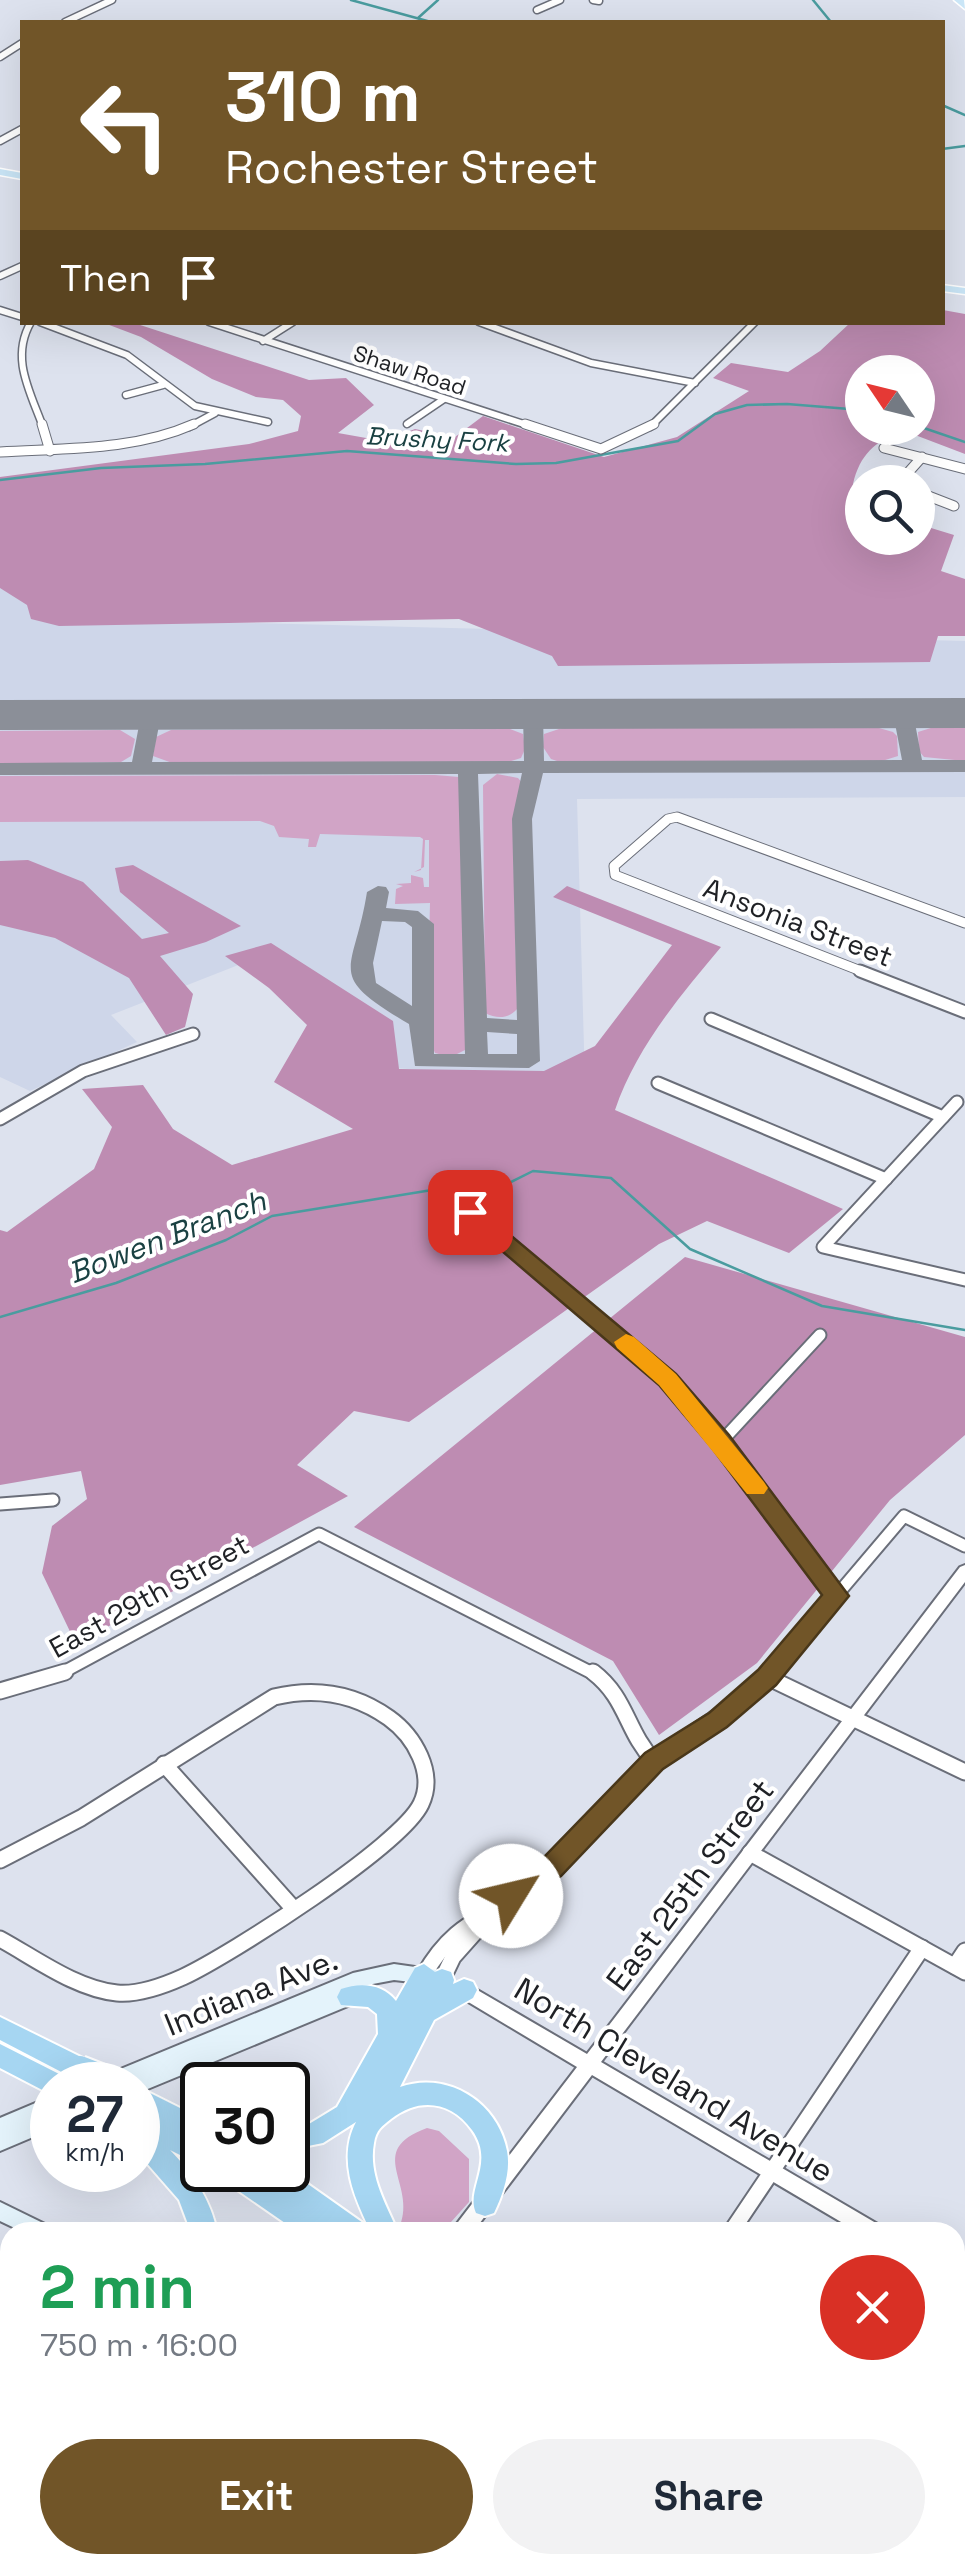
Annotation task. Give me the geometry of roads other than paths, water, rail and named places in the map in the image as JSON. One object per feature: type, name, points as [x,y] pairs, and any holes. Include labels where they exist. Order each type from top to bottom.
[{"type":"highway","points":[[380,2222],[365,2194],[360,2172],[360,2138],[420,2024],[444,1999],[444,1982]]},
{"type":"highway","points":[[310,2135],[346,2115],[390,2035],[444,1982]]},
{"type":"highway","points":[[350,1997],[374,1996],[387,2005],[390,2035]]},
{"type":"highway","points":[[0,2028],[66,2062]]},
{"type":"highway","points":[[0,2056],[30,2075]]},
{"type":"highway","points":[[370,2122],[392,2103],[415,2094],[444,2096],[478,2114],[488,2133],[495,2166],[485,2204]]},
{"type":"highway","points":[[160,2103],[180,2116]]},
{"type":"highway","points":[[168,2107],[180,2110]]},
{"type":"highway","points":[[160,2157],[193,2198],[201,2222]]},
{"type":"highway","points":[[261,2192],[304,2222]]},
{"type":"highway","points":[[299,2192],[340,2222]]},
{"type":"main road","points":[[959,0],[965,6]]},
{"type":"main road","name":"Indiana Ave.","points":[[160,2062],[360,1979],[394,1972],[444,1982]]},
{"type":"main road","name":"Indiana Ave.","points":[[160,2081],[378,1985],[444,1982]]},
{"type":"main road","points":[[3,2138],[30,2112]]},
{"type":"main road","points":[[3,2138],[30,2128]]},
{"type":"street","points":[[69,20],[112,0]]},
{"type":"street","points":[[537,10],[560,0]]},
{"type":"street","points":[[28,325],[15,338],[12,356],[25,394],[46,430],[50,451]]},
{"type":"street","points":[[48,325],[127,356],[163,386],[215,413],[268,422]]},
{"type":"street","name":"Shaw Road","points":[[218,325],[601,449],[652,426],[694,383]]},
{"type":"street","points":[[263,341],[288,325]]},
{"type":"street","points":[[487,325],[591,363],[694,383],[752,325]]},
{"type":"street","points":[[126,395],[163,386]]},
{"type":"street","points":[[407,424],[444,398]]},
{"type":"street","points":[[0,452],[50,451],[162,434],[215,413]]},
{"type":"street","points":[[884,448],[965,469]]},
{"type":"street","points":[[914,465],[922,456]]},
{"type":"street","points":[[935,499],[954,506]]},
{"type":"street","name":"Ansonia Street","points":[[965,923],[676,816],[614,866],[615,875],[965,1012]]},
{"type":"street","points":[[710,1020],[942,1117]]},
{"type":"street","points":[[0,1119],[83,1070],[193,1034]]},
{"type":"street","points":[[658,1083],[886,1179]]},
{"type":"street","points":[[961,1097],[823,1247],[965,1280]]},
{"type":"street","points":[[470,1212],[668,1380],[721,1442],[836,1596]]},
{"type":"street","points":[[721,1442],[820,1335]]},
{"type":"street","points":[[0,1504],[53,1500]]},
{"type":"street","points":[[444,1982],[460,1947],[511,1896],[552,1868],[654,1761],[718,1720],[767,1678],[904,1516],[965,1546]]},
{"type":"street","name":"East 29th Street","points":[[0,1691],[64,1672],[319,1534],[594,1673],[614,1689],[638,1744],[654,1761]]},
{"type":"street","name":"East 25th Street","points":[[470,2222],[965,1571]]},
{"type":"street","points":[[767,1678],[965,1772]]},
{"type":"street","points":[[0,1860],[81,1818],[274,1698],[302,1689],[331,1690],[358,1699],[404,1734],[421,1763],[425,1779],[423,1799],[412,1818],[388,1840],[220,1959],[146,1994],[112,1992],[0,1939]]},
{"type":"street","points":[[164,1764],[292,1908]]},
{"type":"street","points":[[750,1853],[960,1969],[965,1952]]},
{"type":"street","points":[[738,2222],[922,1948]]},
{"type":"street","name":"North Cleveland Avenue","points":[[444,1982],[857,2222]]},
{"type":"waterway","points":[[351,0],[424,20]]},
{"type":"waterway","points":[[418,18],[438,0]]},
{"type":"waterway","points":[[813,0],[829,20]]},
{"type":"waterway","points":[[945,106],[965,115]]},
{"type":"waterway","points":[[945,149],[965,146]]},
{"type":"waterway","name":"Brushy Fork","points":[[0,480],[101,468],[205,464],[347,451],[516,464],[556,463],[678,441],[715,414],[747,405],[845,409]]},
{"type":"waterway","name":"Brushy Fork","points":[[935,432],[965,442]]},
{"type":"waterway","name":"Bowen Branch","points":[[0,1317],[116,1283],[226,1240],[272,1216],[432,1190],[501,1187],[533,1171],[611,1178],[690,1249],[822,1306],[965,1330]]}]
